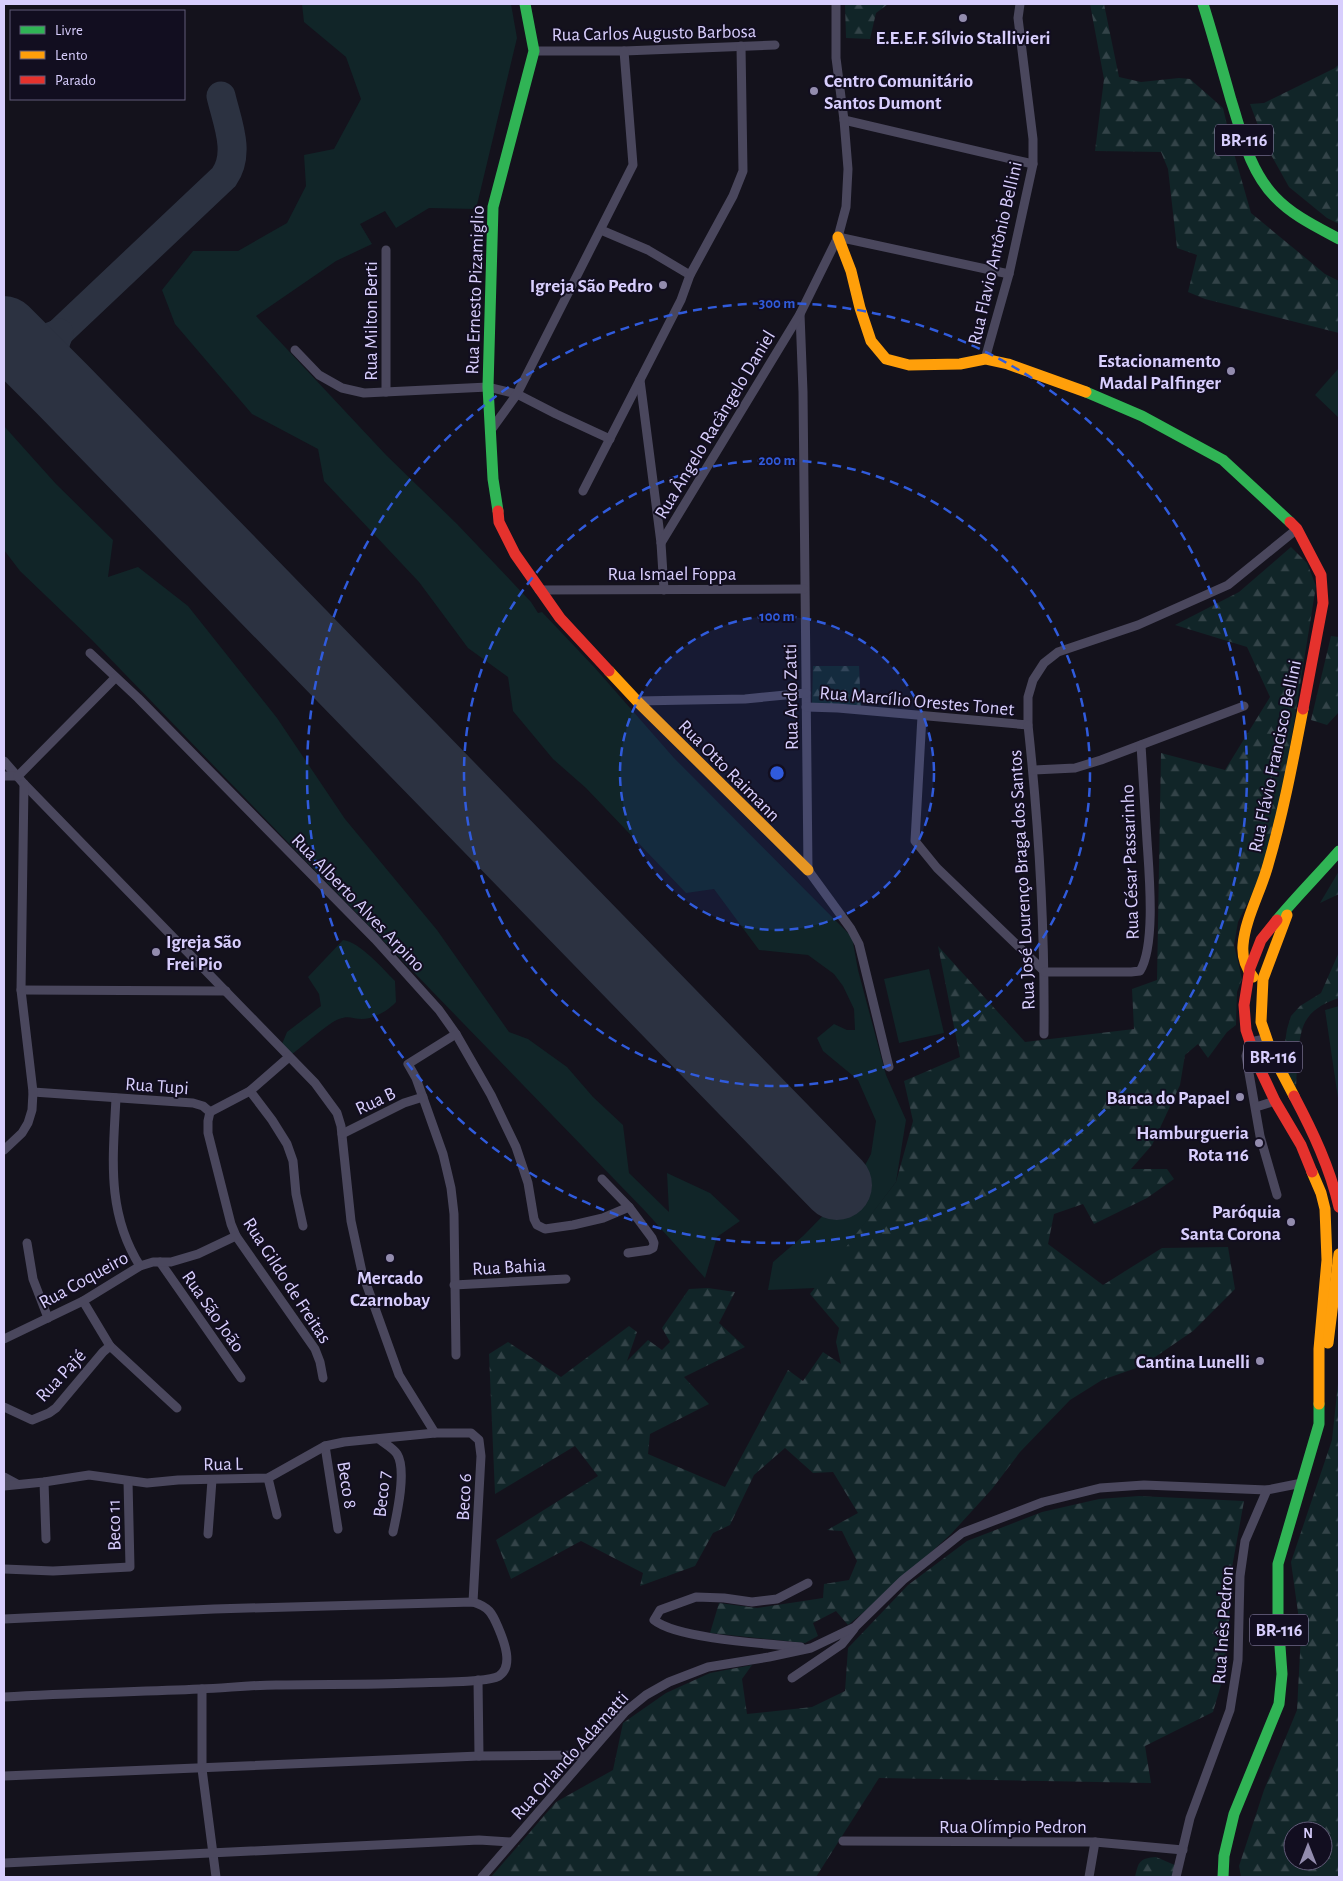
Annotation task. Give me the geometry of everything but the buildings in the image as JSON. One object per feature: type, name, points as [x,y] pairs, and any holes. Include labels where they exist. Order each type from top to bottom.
[{"type":"street","name":"Rua Ernesto Pizamiglio","points":[[499,522],[493,479],[488,387],[493,207],[534,51],[524,4]]},
{"type":"street","name":"Rua Ângelo Racângelo Daniel","points":[[661,543],[800,314],[838,237],[846,207],[848,169],[836,58],[836,4]]},
{"type":"street","name":"Rua Flavio Antônio Bellini","points":[[986,360],[1009,274],[1033,164],[1033,139],[1018,18],[1020,4]]},
{"type":"street","name":"BR-116","points":[[1203,4],[1246,146],[1258,174],[1268,190],[1285,207],[1300,218],[1339,239]]},
{"type":"street","name":"Rua Carlos Augusto Barbosa","points":[[534,51],[624,51],[774,45]]},
{"type":"street","points":[[583,491],[681,300],[690,275],[733,196],[743,171],[741,46]]},
{"type":"street","points":[[491,430],[517,394],[633,166],[624,51]]},
{"type":"street","points":[[844,120],[1033,164]]},
{"type":"street","points":[[600,230],[648,250],[690,275]]},
{"type":"street","points":[[838,237],[1009,274]]},
{"type":"street","name":"Rua Flávio Francisco Bellini","points":[[838,237],[871,341],[886,359],[909,365],[960,364],[986,360],[1008,364],[1074,387],[1142,416],[1223,460],[1297,529],[1321,575],[1323,603],[1287,795],[1263,886],[1244,934],[1242,950],[1250,974],[1263,987]]},
{"type":"street","name":"Rua Milton Berti","points":[[386,250],[386,392]]},
{"type":"street","name":"Rua Ardo Zatti","points":[[800,314],[803,392],[808,870]]},
{"type":"street","points":[[295,350],[319,375],[342,388],[364,393],[488,387],[517,394],[610,439]]},
{"type":"street","points":[[640,380],[661,543],[664,590]]},
{"type":"street","name":"Rua Otto Raimann","points":[[499,522],[515,554],[560,618],[637,701],[808,870],[851,929],[859,944],[889,1067]]},
{"type":"street","name":"Rua Marcílio Orestes Tonet","points":[[806,708],[1028,725],[1028,696],[1033,680],[1044,663],[1058,652],[1138,625],[1228,585],[1297,529]]},
{"type":"street","name":"Rua Ismael Foppa","points":[[539,590],[804,589]]},
{"type":"street","name":"Rua Alberto Alves Arpino","points":[[90,653],[145,705],[374,940],[439,1010],[456,1034],[491,1096],[516,1146],[528,1183],[534,1219],[538,1225],[545,1229],[603,1218],[628,1207]]},
{"type":"street","points":[[4,1150],[22,1133],[28,1123],[32,1110],[33,1092],[21,990],[21,780],[115,678]]},
{"type":"street","points":[[637,701],[746,699],[806,693]]},
{"type":"street","points":[[1034,770],[1075,768],[1244,706]]},
{"type":"street","points":[[922,716],[915,841],[937,868],[1044,972]]},
{"type":"street","name":"Rua José Lourenço Braga dos Santos","points":[[1028,725],[1034,770],[1044,972],[1044,1034]]},
{"type":"street","name":"Rua César Passarinho","points":[[1044,972],[1132,972],[1140,971],[1145,963],[1148,946],[1150,891],[1141,745]]},
{"type":"street","points":[[4,761],[324,1094],[337,1113],[342,1134],[351,1221],[362,1272],[399,1375],[436,1433]]},
{"type":"street","points":[[4,776],[21,780]]},
{"type":"street","name":"BR-116","points":[[1223,1877],[1224,1856],[1234,1814],[1279,1704],[1282,1674],[1278,1619],[1278,1564],[1319,1424],[1319,1349],[1328,1260],[1325,1209],[1321,1193],[1301,1145],[1275,1101],[1257,1063],[1246,1030],[1244,1005],[1252,963],[1261,940],[1293,900],[1312,882],[1339,850]]},
{"type":"street","name":"BR-116","points":[[1293,900],[1270,956],[1263,979],[1261,1022],[1266,1039],[1337,1184],[1339,1206]]},
{"type":"street","points":[[21,990],[226,991]]},
{"type":"street","name":"Rua B","points":[[342,1134],[404,1103],[423,1097],[408,1064],[456,1034]]},
{"type":"street","points":[[1266,1039],[1250,1042],[1246,1056],[1260,1136],[1278,1196]]},
{"type":"street","name":"Rua Tupi","points":[[33,1092],[193,1103],[203,1106],[210,1112],[250,1091],[288,1057]]},
{"type":"street","points":[[250,1091],[288,1144],[293,1161],[296,1194],[303,1226]]},
{"type":"street","points":[[423,1097],[443,1154],[451,1188],[454,1214],[456,1355]]},
{"type":"street","points":[[116,1098],[112,1166],[114,1190],[123,1231],[130,1251],[140,1266]]},
{"type":"street","points":[[1256,1108],[1275,1101]]},
{"type":"street","name":"Rua Gildo de Freitas","points":[[210,1112],[208,1133],[231,1224],[236,1236],[315,1348],[323,1378]]},
{"type":"street","points":[[1322,1154],[1339,1168]]},
{"type":"street","points":[[602,1180],[644,1226],[654,1243],[653,1248],[649,1250],[628,1253]]},
{"type":"street","points":[[1321,1193],[1337,1184]]},
{"type":"street","points":[[1325,1209],[1339,1206]]},
{"type":"street","name":"Rua Coqueiro","points":[[4,1340],[83,1301],[140,1266],[171,1262],[198,1254],[236,1236]]},
{"type":"street","points":[[27,1243],[33,1279],[48,1318]]},
{"type":"street","name":"BR-116","points":[[1319,1378],[1327,1346],[1335,1297],[1339,1254]]},
{"type":"street","name":"Rua São João","points":[[160,1262],[241,1378]]},
{"type":"street","name":"Rua Bahia","points":[[454,1285],[566,1279]]},
{"type":"street","points":[[83,1301],[110,1346],[177,1408]]},
{"type":"street","name":"Rua Pajé","points":[[4,1407],[32,1420],[50,1413],[110,1346]]},
{"type":"street","name":"Beco 6","points":[[436,1433],[471,1432],[479,1440],[481,1456],[480,1495],[473,1602]]},
{"type":"street","name":"Rua L","points":[[4,1486],[89,1475],[105,1476],[128,1482],[147,1483],[178,1480],[268,1478],[325,1446],[344,1442],[436,1433]]},
{"type":"street","name":"Beco 7","points":[[379,1440],[391,1447],[398,1455],[400,1463],[401,1476],[393,1532]]},
{"type":"street","name":"Beco 8","points":[[325,1446],[338,1529]]},
{"type":"street","points":[[4,1477],[18,1485]]},
{"type":"street","points":[[268,1478],[277,1515]]},
{"type":"street","points":[[208,1534],[212,1480]]},
{"type":"street","points":[[44,1482],[46,1539]]},
{"type":"street","name":"Beco 11","points":[[4,1569],[53,1571],[130,1567],[128,1482]]},
{"type":"street","name":"Rua Orlando Adamatti","points":[[482,1877],[625,1712],[646,1695],[669,1682],[708,1667],[811,1648],[855,1627],[903,1580],[962,1533],[1042,1502],[1100,1488],[1144,1486],[1267,1490],[1302,1483]]},
{"type":"street","name":"Rua Inês Pedron","points":[[1176,1877],[1190,1818],[1230,1710],[1238,1660],[1240,1576],[1245,1541],[1267,1490]]},
{"type":"street","points":[[808,1583],[777,1599],[752,1602],[696,1597],[660,1610],[654,1620],[673,1629],[707,1637],[811,1648]]},
{"type":"street","points":[[4,1618],[214,1609],[473,1602],[484,1606],[493,1615],[503,1640],[507,1660],[504,1672],[497,1678],[478,1680],[363,1685],[257,1686],[4,1697]]},
{"type":"street","points":[[792,1678],[842,1644],[855,1627]]},
{"type":"street","points":[[478,1680],[478,1756]]},
{"type":"street","points":[[202,1689],[202,1769],[216,1877]]},
{"type":"street","points":[[4,1776],[478,1756],[587,1755]]},
{"type":"street","points":[[4,1863],[480,1840],[511,1842]]},
{"type":"street","name":"Rua Olímpio Pedron","points":[[843,1841],[1095,1842],[1172,1851],[1183,1850]]},
{"type":"street","points":[[1089,1877],[1095,1842]]},
{"type":"green space","points":[[302,4],[511,4],[517,38],[476,209],[429,208],[396,228],[385,211],[360,224],[372,244],[336,261],[256,316],[386,455],[457,524],[531,602],[538,613],[542,612],[595,668],[674,758],[852,937],[858,970],[886,1075],[906,1120],[896,1182],[816,1288],[768,1290],[773,1262],[803,1236],[856,1182],[871,1154],[876,1121],[858,1080],[823,1051],[817,1038],[834,1024],[847,1030],[855,1030],[854,1009],[843,986],[834,974],[808,955],[759,950],[714,889],[686,893],[586,788],[553,759],[513,711],[508,677],[468,648],[419,582],[324,481],[318,449],[252,414],[175,324],[162,290],[193,251],[238,251],[287,223],[306,186],[304,155],[334,149],[361,99],[346,57],[304,22]]},
{"type":"green space","points":[[845,4],[888,4],[876,13],[870,39],[846,38]]},
{"type":"green space","points":[[1090,4],[1104,4],[1119,77],[1141,82],[1179,78],[1190,79],[1223,108],[1251,213],[1325,274],[1339,281],[1339,333],[1205,299],[1188,292],[1197,255],[1177,248],[1168,169],[1161,152],[1095,151],[1104,79]]},
{"type":"green space","points":[[1339,64],[1339,224],[1327,218],[1289,187],[1265,144],[1250,104],[1264,103],[1335,68]]},
{"type":"green space","points":[[1339,368],[1339,418],[1315,395]]},
{"type":"green space","points":[[4,426],[56,484],[113,540],[108,577],[138,567],[188,606],[277,718],[345,819],[437,930],[509,1032],[528,1039],[567,1067],[593,1097],[623,1125],[629,1173],[669,1212],[667,1173],[710,1193],[740,1221],[717,1237],[705,1278],[646,1212],[92,640],[20,571],[4,550]]},
{"type":"green space","points":[[1291,547],[1307,563],[1316,586],[1282,797],[1259,880],[1238,922],[1234,945],[1242,979],[1237,992],[1236,1025],[1227,1032],[1208,1058],[1198,1044],[1185,1055],[1180,1085],[1152,1145],[1131,1169],[1167,1169],[1174,1179],[1147,1198],[1094,1224],[1083,1204],[1054,1214],[1048,1244],[1103,1285],[1162,1248],[1228,1247],[1235,1289],[1193,1331],[1142,1366],[1102,1380],[1070,1400],[1020,1452],[992,1489],[951,1534],[848,1625],[836,1611],[813,1623],[818,1636],[805,1643],[710,1633],[719,1603],[757,1608],[823,1598],[824,1584],[849,1580],[857,1561],[842,1531],[827,1530],[858,1513],[833,1472],[813,1473],[785,1448],[754,1475],[730,1525],[713,1533],[695,1566],[640,1586],[643,1573],[581,1541],[511,1579],[496,1540],[598,1476],[575,1446],[495,1494],[489,1354],[508,1342],[561,1377],[629,1326],[637,1332],[627,1361],[648,1340],[662,1350],[670,1342],[662,1328],[689,1289],[708,1288],[735,1292],[719,1323],[745,1347],[684,1377],[709,1404],[650,1434],[648,1454],[725,1487],[788,1370],[803,1381],[823,1352],[841,1364],[836,1342],[839,1328],[810,1294],[896,1182],[913,1121],[904,1081],[960,1057],[938,946],[1025,1042],[1134,1029],[1132,989],[1157,980],[1161,753],[1225,770],[1270,697],[1247,647],[1175,625],[1239,592]]},
{"type":"green space","points":[[1331,636],[1339,637],[1339,712],[1327,725],[1311,720]]},
{"type":"green space","points":[[813,666],[859,666],[861,707],[812,704]]},
{"type":"green space","points":[[1339,871],[1339,894],[1320,903]]},
{"type":"green space","points":[[343,940],[364,951],[395,981],[396,1002],[376,1016],[362,1019],[346,1017],[334,1021],[291,1055],[282,1044],[287,1032],[321,1006],[319,994],[308,977]]},
{"type":"green space","points":[[1339,952],[1339,998],[1317,1009],[1310,1015],[1304,1025],[1298,1052],[1296,1089],[1287,1073],[1284,1049],[1291,1016],[1300,1006],[1321,993]]},
{"type":"green space","points":[[929,969],[944,1033],[899,1043],[884,979]]},
{"type":"green space","points":[[1339,1006],[1339,1105],[1325,1010]]},
{"type":"green space","points":[[1339,1374],[1339,1877],[1241,1877],[1239,1866],[1264,1790],[1297,1710],[1301,1634],[1291,1562],[1332,1440]]},
{"type":"green space","points":[[1139,1496],[1244,1501],[1231,1573],[1229,1621],[1223,1678],[1213,1712],[1145,1746],[1151,1783],[879,1778],[816,1877],[491,1877],[556,1802],[613,1770],[623,1723],[666,1693],[710,1673],[752,1665],[742,1679],[747,1714],[812,1707],[845,1691],[848,1648],[908,1585],[967,1541],[1042,1512],[1099,1499]]},
{"type":"green space","points":[[1156,1857],[1177,1866],[1173,1877],[1135,1877],[1137,1868],[1143,1860]]},
{"type":"taxiway","points":[[5,332],[32,340],[59,333],[224,177],[232,158],[232,148],[221,96]]},
{"type":"taxiway","points":[[59,333],[54,348],[53,361],[62,389]]},
{"type":"runway","points":[[4,331],[837,1185]]},
{"type":"traffic: fast","points":[[498,511],[493,479],[488,387],[493,207],[534,51],[525,4]]},
{"type":"traffic: fast","points":[[1203,4],[1243,139],[1259,175],[1282,204],[1306,221],[1339,239]]},
{"type":"traffic: fast","points":[[1086,392],[1142,416],[1223,460],[1290,522]]},
{"type":"traffic: fast","points":[[1277,920],[1339,851]]},
{"type":"traffic: fast","points":[[1223,1877],[1224,1856],[1234,1814],[1279,1704],[1282,1674],[1278,1619],[1278,1564],[1319,1424],[1319,1404]]},
{"type":"traffic: slow","points":[[838,237],[851,271],[860,308],[871,341],[886,359],[909,365],[960,364],[985,359],[1008,364],[1086,392]]},
{"type":"traffic: slow","points":[[609,671],[808,870]]},
{"type":"traffic: slow","points":[[1253,977],[1246,966],[1244,958],[1244,935],[1273,846],[1303,709]]},
{"type":"traffic: slow","points":[[1287,915],[1263,979],[1261,1022],[1272,1054],[1294,1096]]},
{"type":"traffic: slow","points":[[1312,1172],[1321,1193],[1325,1209],[1327,1260],[1319,1349],[1319,1404]]},
{"type":"traffic: slow","points":[[1328,1343],[1339,1254]]},
{"type":"traffic: jam","points":[[498,511],[499,522],[515,554],[560,618],[609,671]]},
{"type":"traffic: jam","points":[[1290,522],[1297,529],[1321,575],[1323,603],[1303,709]]},
{"type":"traffic: jam","points":[[1277,920],[1261,940],[1250,968],[1244,1005],[1246,1030],[1257,1063],[1275,1101],[1301,1145],[1312,1172]]},
{"type":"traffic: jam","points":[[1294,1096],[1320,1150],[1331,1178],[1339,1207]]},
{"type":"place","name":"E.E.E.F. Sílvio Stallivieri","points":[[963,18]]},
{"type":"place","name":"Centro Comunitário Santos Dumont","points":[[814,91]]},
{"type":"place","name":"Igreja São Pedro","points":[[663,285]]},
{"type":"place","name":"Estacionamento Madal Palfinger","points":[[1231,371]]},
{"type":"place","name":"Igreja São Frei Pio","points":[[156,952]]},
{"type":"place","name":"Banca do Papael","points":[[1240,1097]]},
{"type":"place","name":"Hamburgueria Rota 116","points":[[1259,1143]]},
{"type":"place","name":"Paróquia Santa Corona","points":[[1291,1222]]},
{"type":"place","name":"Mercado Czarnobay","points":[[390,1258]]},
{"type":"place","name":"Cantina Lunelli","points":[[1260,1361]]}]
